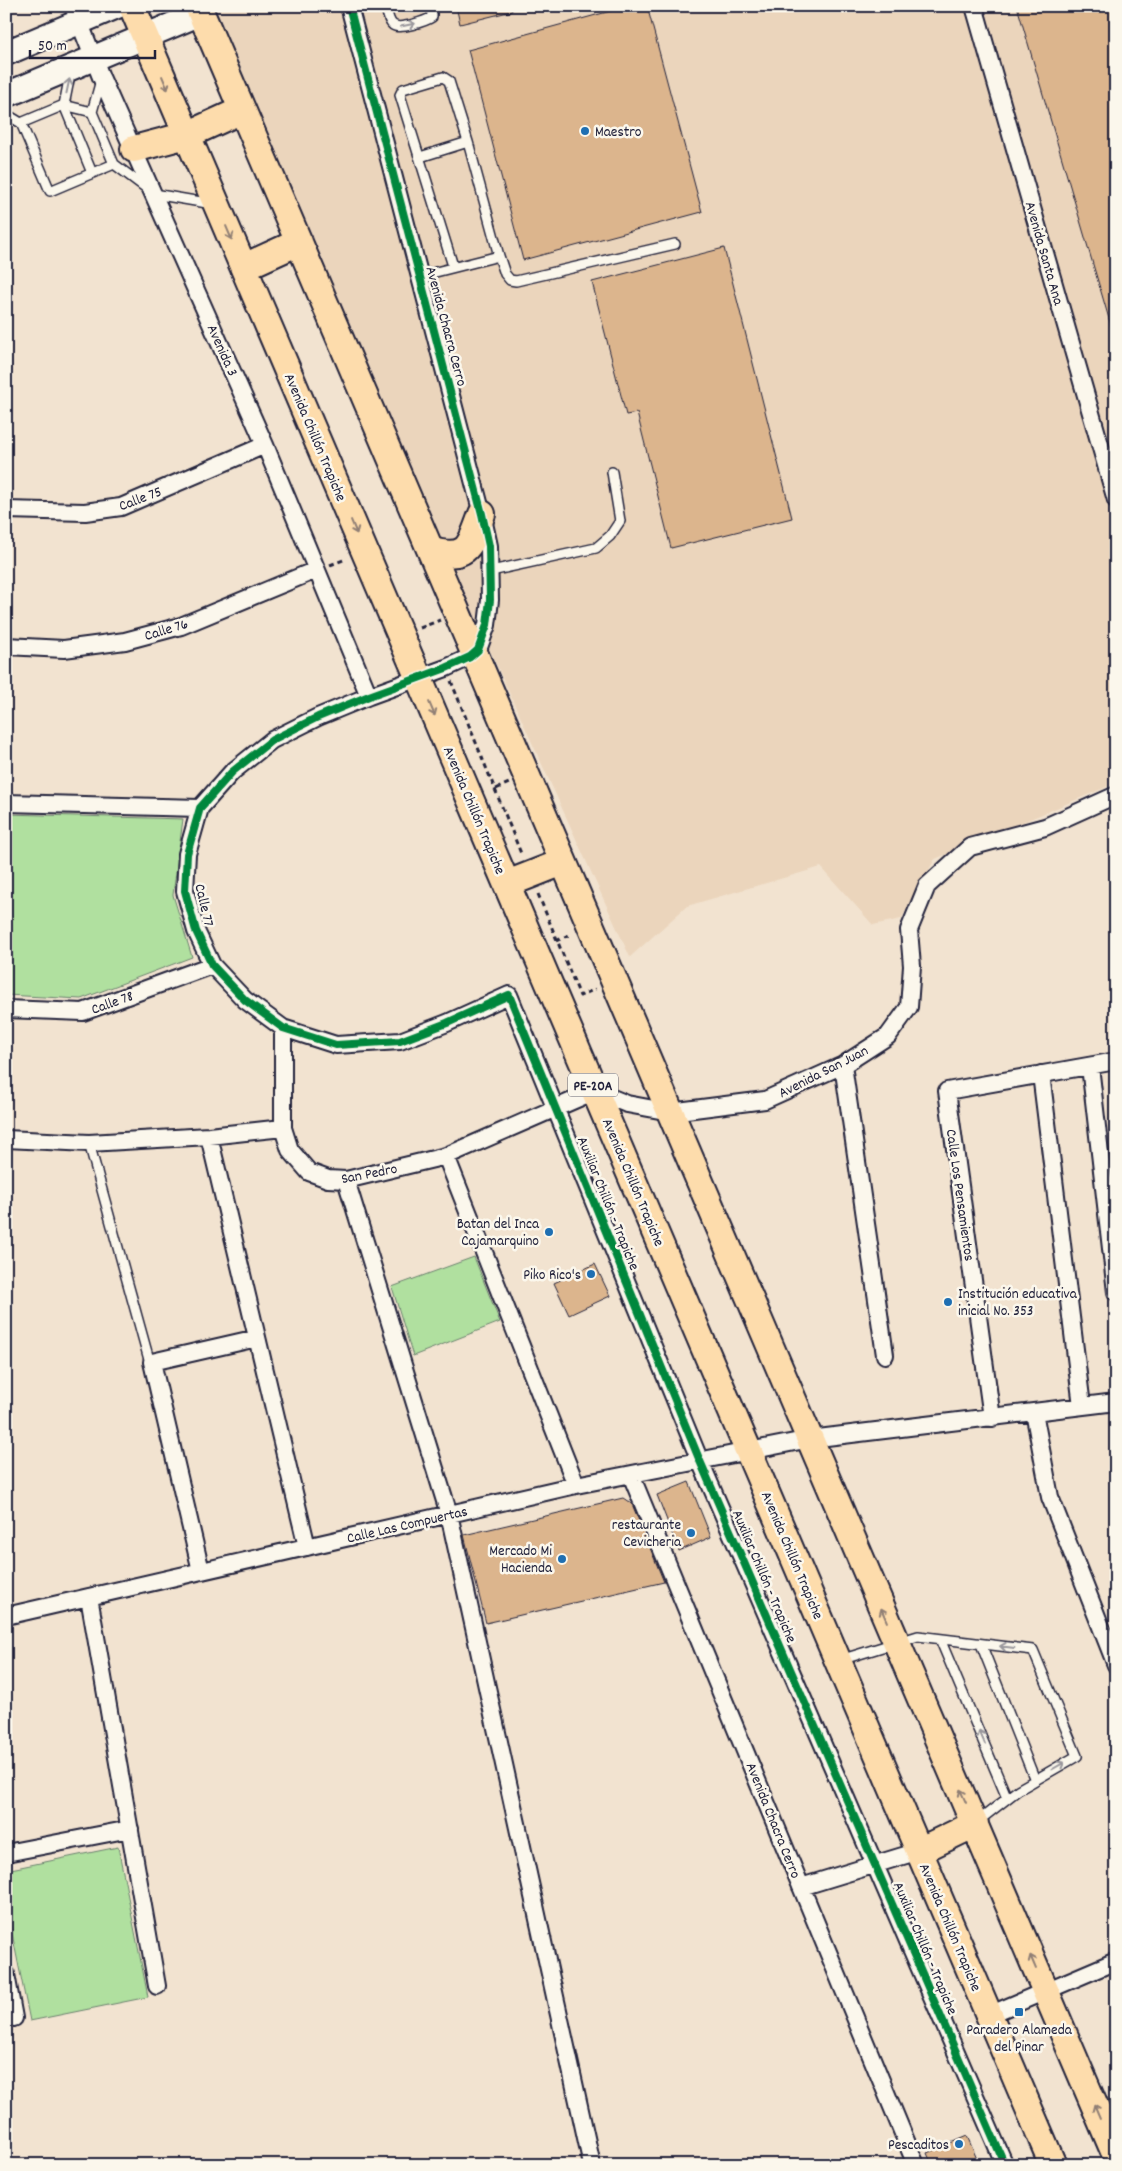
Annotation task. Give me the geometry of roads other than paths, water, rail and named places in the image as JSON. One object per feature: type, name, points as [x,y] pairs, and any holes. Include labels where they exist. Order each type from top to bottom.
[{"type":"main road","points":[[6,53],[76,14],[117,6]]},
{"type":"main road","name":"Avenida Chillón Trapiche","points":[[132,6],[419,679],[518,880],[595,1091],[1052,2165]]},
{"type":"main road","points":[[6,95],[72,67],[98,67],[145,36],[200,10],[1116,2156]]},
{"type":"main road","points":[[124,156],[187,135],[242,110]]},
{"type":"main road","points":[[244,267],[299,242]]},
{"type":"main road","points":[[431,551],[454,555],[462,551],[471,543],[482,514]]},
{"type":"main road","points":[[518,880],[563,862]]},
{"type":"main road","points":[[919,1851],[975,1824]]},
{"type":"street","name":"Avenida Chacra Cerro","points":[[349,6],[489,546],[490,570],[487,625],[482,643],[474,654]]},
{"type":"street","name":"Avenida Santa Ana","points":[[974,6],[1116,500]]},
{"type":"street","name":"Avenida 3","points":[[76,14],[98,67],[124,156],[154,194],[265,445],[368,696]]},
{"type":"street","name":"Calle 75","points":[[6,510],[85,512],[121,507],[265,445]]},
{"type":"street","name":"Calle 76","points":[[6,646],[64,649],[125,641],[181,626],[316,570]]},
{"type":"street","name":"Calle 77","points":[[474,654],[419,679],[368,696],[318,717],[272,740],[232,772],[200,808],[187,854],[185,891],[196,930],[212,965],[246,1000],[283,1028],[336,1045],[400,1041],[447,1023],[509,995]]},
{"type":"street","name":"Avenida San Juan","points":[[595,1091],[627,1104],[670,1112],[765,1100],[843,1065],[888,1036],[909,1007],[912,966],[909,930],[927,886],[970,846],[1045,827],[1116,795]]},
{"type":"street","points":[[6,803],[200,808]]},
{"type":"street","name":"Calle 78","points":[[6,1009],[84,1012],[212,965]]},
{"type":"street","name":"Auxiliar Chillón - Trapiche","points":[[509,995],[700,1461],[1005,2165]]},
{"type":"street","name":"San Pedro","points":[[283,1028],[283,1128],[290,1150],[309,1172],[328,1179],[346,1180],[446,1156],[595,1091]]},
{"type":"street","points":[[1082,1406],[1040,1074],[1116,1061]]},
{"type":"street","points":[[843,1065],[885,1355]]},
{"type":"street","points":[[1090,1066],[1116,1292]]},
{"type":"street","name":"Calle Los Pensamientos","points":[[992,1418],[947,1091],[1040,1074]]},
{"type":"street","points":[[6,1139],[89,1143],[209,1136],[283,1128]]},
{"type":"street","points":[[209,1136],[307,1547]]},
{"type":"street","points":[[446,1156],[576,1485]]},
{"type":"street","points":[[346,1180],[449,1514],[592,2165]]},
{"type":"street","points":[[201,1571],[152,1362],[257,1338]]},
{"type":"street","name":"Calle Las Compuertas","points":[[6,1616],[576,1485],[810,1439],[1116,1402]]},
{"type":"street","points":[[1034,1412],[1050,1497],[1116,1665]]},
{"type":"street","name":"Avenida Chacra Cerro","points":[[631,1475],[916,2165]]},
{"type":"street","points":[[88,1597],[157,1986]]},
{"type":"street","points":[[6,1853],[130,1829]]},
{"type":"street","points":[[802,1887],[919,1851]]},
{"type":"street","points":[[988,2015],[1116,1961]]},
{"type":"street","points":[[6,1974],[14,2018]]},
{"type":"lane","points":[[386,6],[389,18],[393,25],[398,27],[426,21],[432,17],[432,6]]},
{"type":"lane","points":[[72,67],[64,105],[92,173]]},
{"type":"lane","points":[[92,112],[98,67]]},
{"type":"lane","points":[[453,266],[400,95],[402,89],[443,77],[449,82],[468,142],[499,256],[505,274],[510,280],[675,244]]},
{"type":"lane","points":[[21,123],[64,105],[92,112],[154,194],[217,205]]},
{"type":"lane","points":[[6,114],[21,123],[50,191],[92,173],[124,156]]},
{"type":"lane","points":[[420,158],[468,142]]},
{"type":"lane","points":[[420,276],[453,266],[499,256]]},
{"type":"lane","points":[[490,570],[596,548],[610,536],[620,521],[612,472]]},
{"type":"lane","points":[[89,1143],[148,1356],[152,1362]]},
{"type":"lane","points":[[838,1661],[918,1636],[1033,1650],[1077,1756],[1034,1780],[1007,1798],[975,1824]]},
{"type":"lane","points":[[940,1639],[1007,1798]]},
{"type":"lane","points":[[981,1644],[1034,1780]]},
{"type":"place","name":"Maestro","points":[[585,131]]},
{"type":"place","name":"Batan del Inca Cajamarquino","points":[[549,1232]]},
{"type":"place","name":"Piko Rico's","points":[[591,1274]]},
{"type":"place","name":"Institución educativa inicial No. 353","points":[[948,1302]]},
{"type":"place","name":"restaurante Cevicheria","points":[[691,1533]]},
{"type":"place","name":"Mercado Mi Hacienda","points":[[562,1559]]},
{"type":"place","name":"Paradero Alameda del Pinar","points":[[1019,2012]]},
{"type":"place","name":"Pescaditos","points":[[959,2144]]}]
